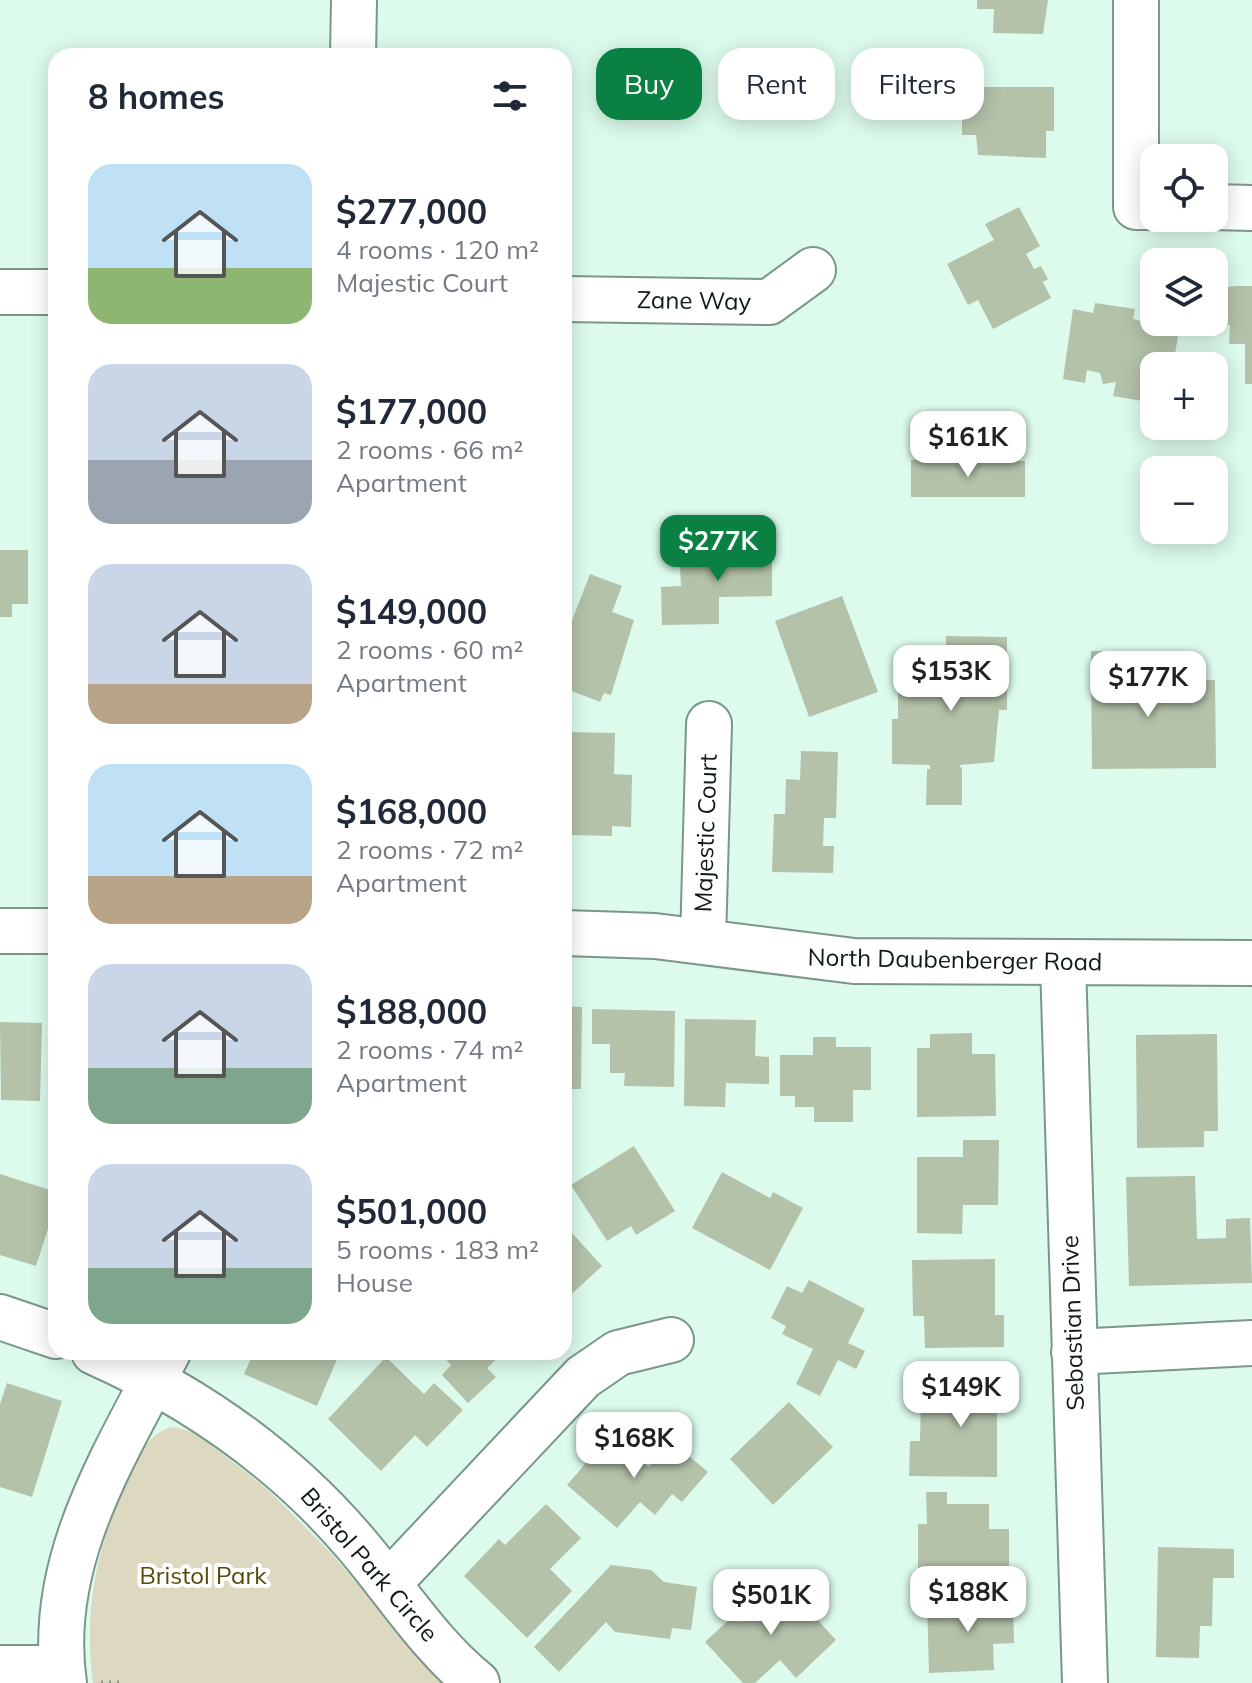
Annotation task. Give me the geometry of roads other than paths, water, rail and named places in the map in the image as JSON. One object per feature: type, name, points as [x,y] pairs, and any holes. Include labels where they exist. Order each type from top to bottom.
[{"type":"street","points":[[353,48],[354,0]]},
{"type":"street","points":[[1136,0],[1142,144]]},
{"type":"street","points":[[1228,207],[1252,208]]},
{"type":"street","name":"Zane Way","points":[[572,299],[769,302],[813,270]]},
{"type":"street","points":[[0,292],[48,292]]},
{"type":"street","name":"Majestic Court","points":[[703,942],[709,724]]},
{"type":"street","points":[[0,931],[48,931]]},
{"type":"street","name":"North Daubenberger Road","points":[[572,933],[628,934],[826,960],[1252,963]]},
{"type":"street","name":"Sebastian Drive","points":[[1063,963],[1085,1683]]},
{"type":"street","points":[[0,1317],[48,1333]]},
{"type":"street","points":[[388,1584],[583,1377],[618,1353],[671,1340]]},
{"type":"street","points":[[1074,1352],[1252,1343]]},
{"type":"street","name":"Bristol Park Circle","points":[[130,1360],[161,1367],[211,1414],[275,1463],[327,1512],[445,1652],[477,1683]]},
{"type":"street","points":[[0,1668],[76,1678],[64,1602],[78,1538],[97,1489],[161,1367]]},
{"type":"park label","name":"Bristol Park","points":[[203,1576]]}]
